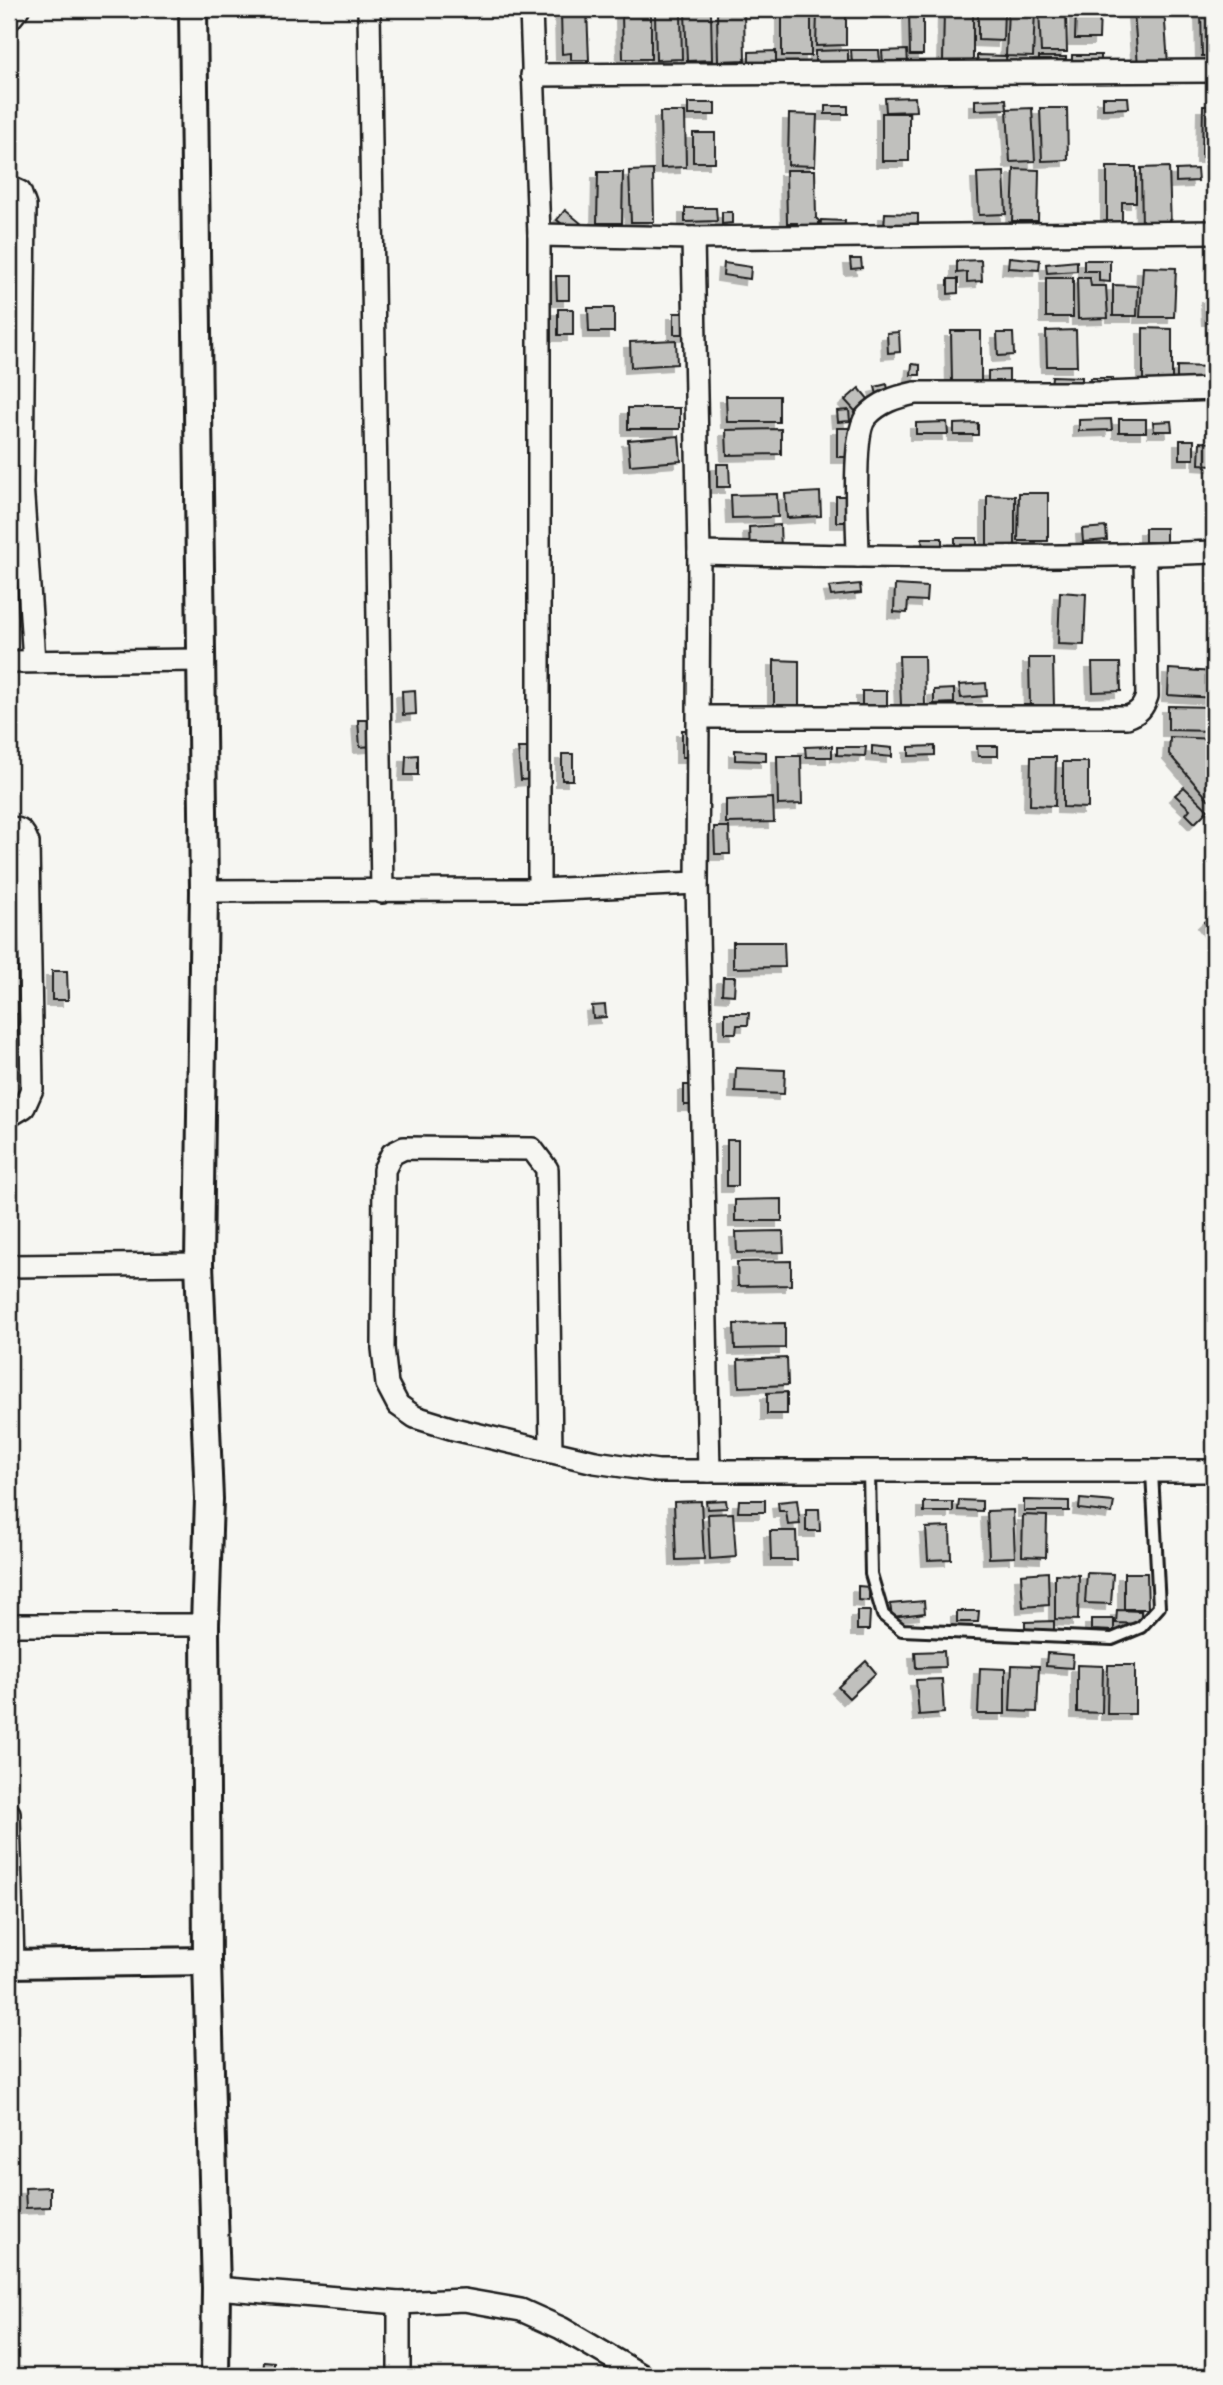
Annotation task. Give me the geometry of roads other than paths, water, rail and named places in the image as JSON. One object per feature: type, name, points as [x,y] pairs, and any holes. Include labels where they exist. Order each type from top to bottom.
[{"type":"street","points":[[9,20],[18,9]]},
{"type":"street","points":[[193,9],[204,891],[199,1264],[209,1499],[205,1625],[207,1961],[216,2288],[215,2376]]},
{"type":"street","points":[[369,9],[382,892]]},
{"type":"street","points":[[531,9],[539,235],[539,890]]},
{"type":"street","points":[[532,75],[1214,71]]},
{"type":"street","points":[[9,187],[20,192],[25,206],[17,337],[15,483],[34,661]]},
{"type":"street","points":[[539,235],[693,238],[1214,232]]},
{"type":"street","points":[[693,238],[699,553],[697,883],[709,1471]]},
{"type":"street","points":[[858,556],[858,439],[864,418],[887,400],[915,393],[1104,393],[1214,389]]},
{"type":"street","points":[[699,553],[858,556],[1145,555],[1214,552]]},
{"type":"street","points":[[700,717],[1127,717],[1143,707],[1147,696],[1145,555]]},
{"type":"street","points":[[9,662],[201,660]]},
{"type":"street","points":[[9,828],[18,828],[24,832],[28,843],[32,1089],[24,1107],[9,1116]]},
{"type":"street","points":[[204,891],[539,890],[697,883]]},
{"type":"street","points":[[551,1452],[547,1169],[533,1149],[404,1148],[392,1154],[384,1170],[383,1348],[387,1384],[398,1405],[415,1417],[551,1452],[595,1462],[659,1471],[1214,1471]]},
{"type":"street","points":[[9,1266],[199,1264]]},
{"type":"street","points":[[9,1625],[205,1625]]},
{"type":"street","points":[[9,1813],[11,1964],[207,1961]]},
{"type":"street","points":[[216,2288],[399,2303],[464,2300],[522,2310],[562,2328],[643,2376]]},
{"type":"street","points":[[399,2303],[399,2376]]},
{"type":"lane","points":[[869,1471],[871,1574],[883,1615],[902,1630],[1112,1639],[1142,1628],[1159,1607],[1152,1472]]}]
